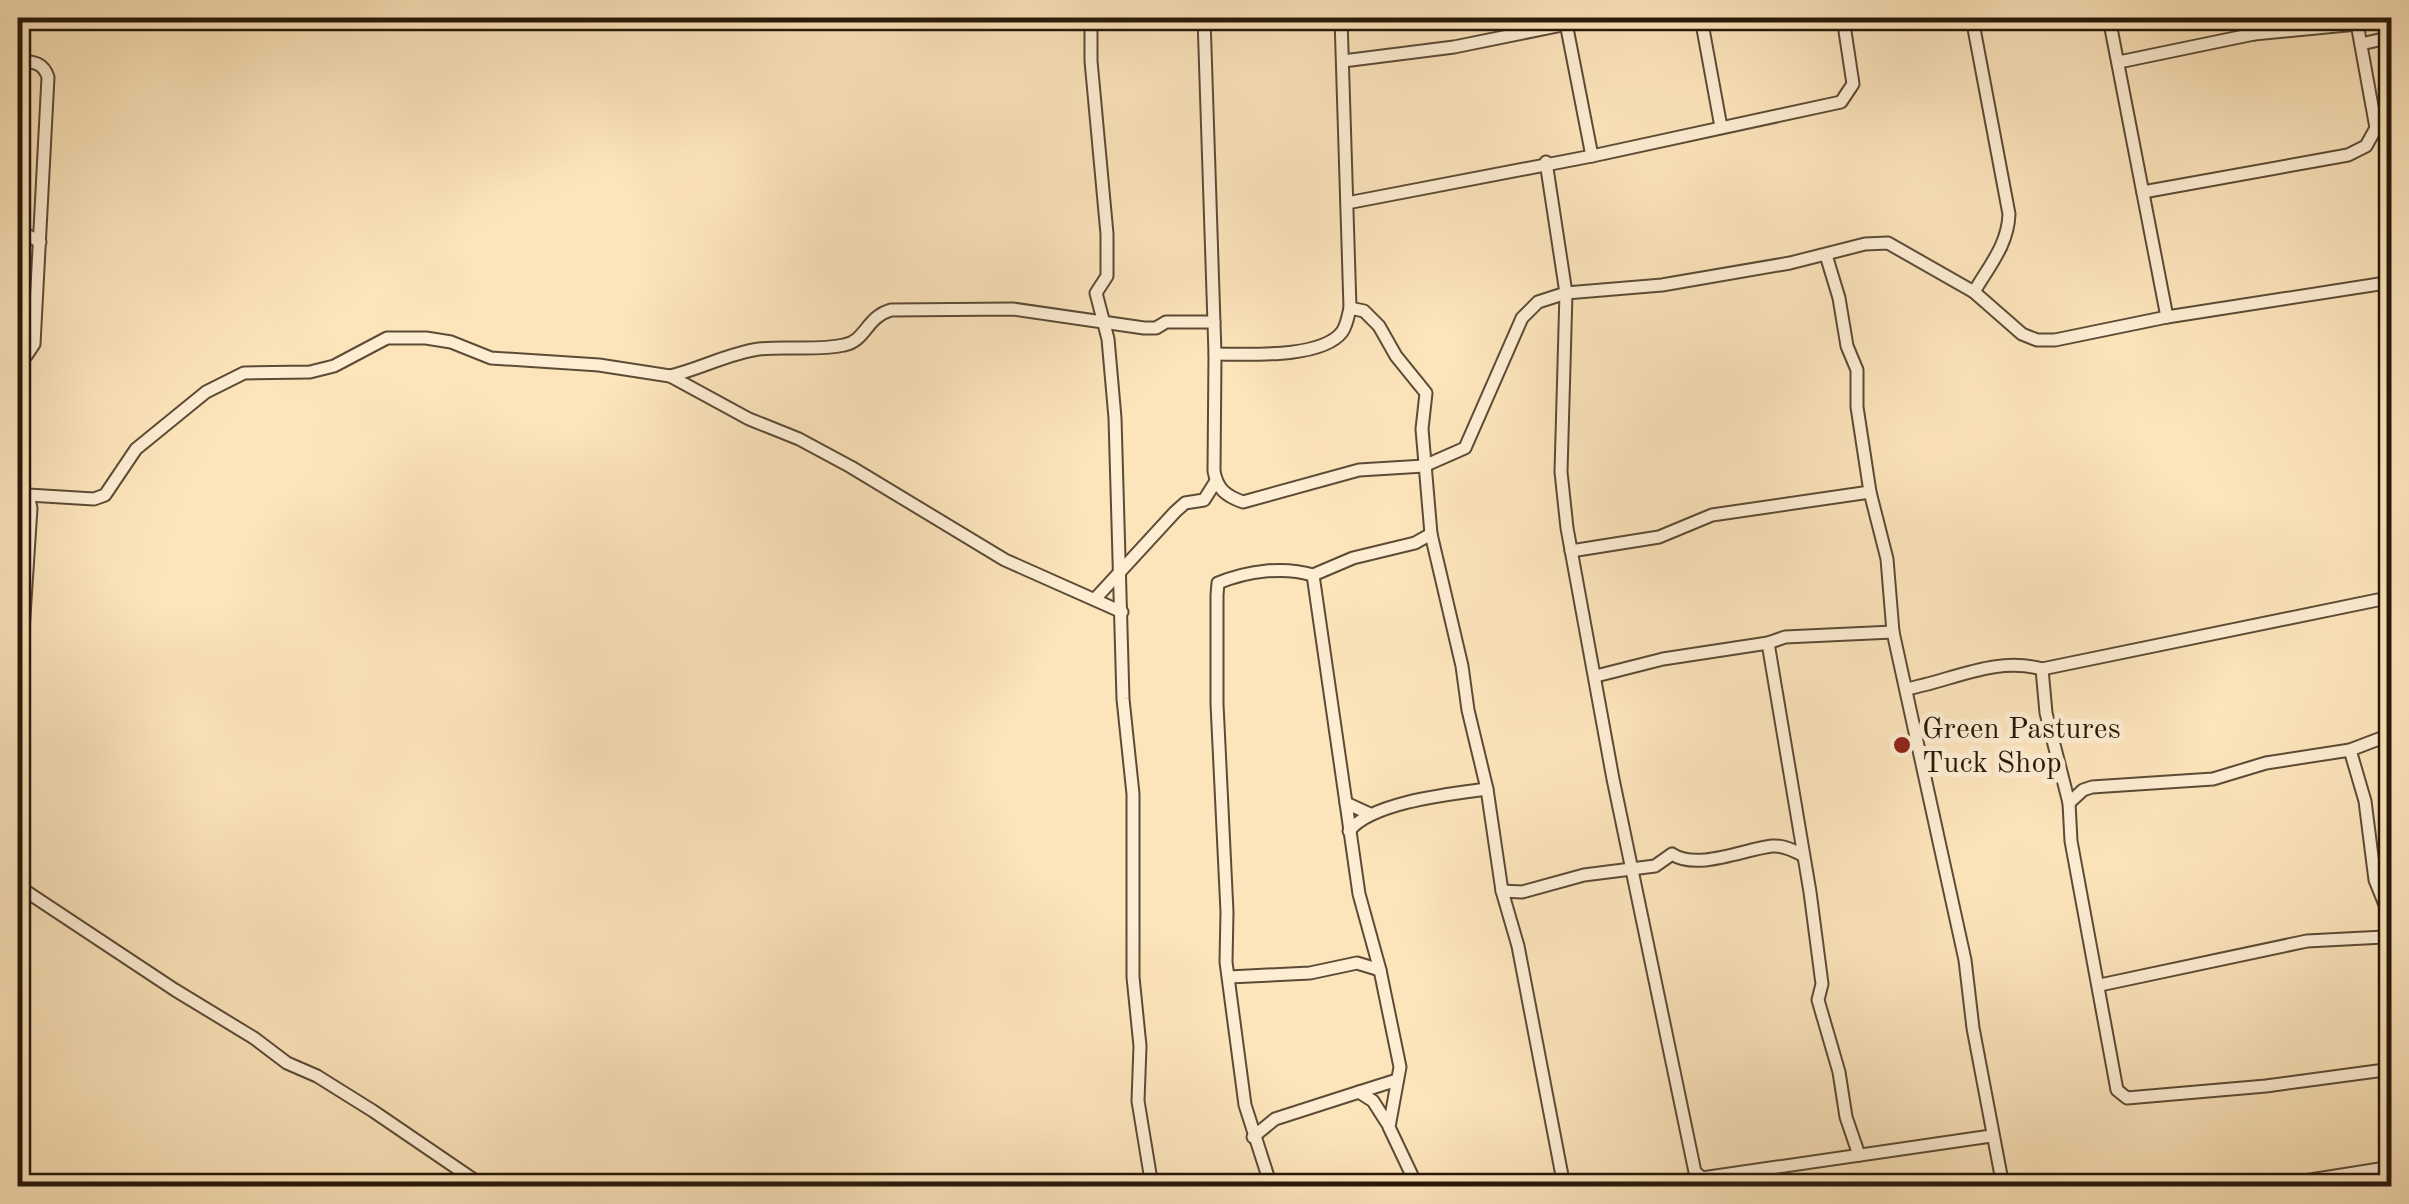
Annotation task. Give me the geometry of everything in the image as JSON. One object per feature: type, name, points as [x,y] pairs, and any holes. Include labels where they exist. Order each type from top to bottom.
[{"type":"street","points":[[1091,18],[1091,61],[1107,234],[1107,276],[1096,294],[1104,320],[1115,418],[1123,699],[1133,794],[1138,1101],[1152,1186]]},
{"type":"street","points":[[1204,18],[1216,481],[1204,500]]},
{"type":"street","points":[[1215,354],[1305,350],[1331,342],[1342,332],[1350,308],[1341,18]]},
{"type":"street","points":[[1701,18],[1721,127]]},
{"type":"street","points":[[1347,204],[1841,102],[1853,84],[1844,22],[1856,18]]},
{"type":"street","points":[[1972,18],[2008,214],[2004,244],[1974,292]]},
{"type":"street","points":[[2109,18],[2166,317]]},
{"type":"street","points":[[2250,18],[2254,34]]},
{"type":"street","points":[[1343,61],[1454,47],[1566,21],[1592,156]]},
{"type":"street","points":[[2119,62],[2254,34],[2356,21],[2362,44],[2376,128],[2366,146],[2348,155],[2143,192]]},
{"type":"street","points":[[2362,44],[2392,37]]},
{"type":"street","points":[[18,60],[38,63],[48,77],[34,344],[26,356],[18,357]]},
{"type":"street","points":[[1546,162],[1566,294],[1561,472],[1571,551],[1613,778],[1695,1172],[1702,1178],[1991,1136]]},
{"type":"street","points":[[18,230],[40,242]]},
{"type":"street","points":[[1095,599],[1186,504],[1227,497],[1243,502],[1359,470],[1424,466],[1465,448],[1522,318],[1538,302],[1566,294],[1662,285],[1826,255],[1865,244],[1888,243],[1974,292],[2022,334],[2037,340],[2055,340],[2166,317],[2392,282]]},
{"type":"street","points":[[1826,255],[1847,346],[1857,370],[1857,406],[1870,492],[1887,559],[1893,632],[1965,960],[1991,1136],[2004,1186]]},
{"type":"street","points":[[1350,308],[1364,311],[1379,326],[1396,356],[1426,393],[1422,428],[1431,534],[1452,616],[1487,790],[1502,891],[1518,946],[1564,1186]]},
{"type":"street","points":[[670,376],[762,348],[845,346],[858,340],[879,313],[891,310],[1014,309],[1144,328],[1175,321],[1214,322]]},
{"type":"street","points":[[23,494],[94,499],[105,494],[136,449],[206,392],[244,372],[286,375],[322,370],[387,338],[426,338],[451,342],[491,358],[599,365],[670,376],[749,419],[834,458],[1005,560],[1122,612]]},
{"type":"street","points":[[1216,481],[1227,497]]},
{"type":"street","points":[[1571,551],[1659,537],[1712,515],[1870,492]]},
{"type":"street","points":[[18,709],[20,608],[30,508],[23,494]]},
{"type":"street","points":[[1272,1186],[1247,1112],[1226,962],[1224,793],[1217,704],[1218,583],[1291,568],[1313,575],[1431,534]]},
{"type":"street","points":[[1313,575],[1358,894],[1380,970],[1400,1067],[1390,1127]]},
{"type":"street","points":[[1906,689],[1949,675],[2013,664],[2042,670],[2392,596]]},
{"type":"street","points":[[1596,676],[1663,659],[1785,637],[1893,632]]},
{"type":"street","points":[[1768,642],[1820,966],[1821,1014],[1860,1156]]},
{"type":"street","points":[[2042,670],[2046,713],[2069,803],[2071,841],[2100,985],[2114,1084],[2127,1098],[2266,1086],[2392,1069]]},
{"type":"street","points":[[2069,803],[2083,790],[2106,784],[2213,779],[2266,763],[2350,750],[2392,734]]},
{"type":"street","points":[[2350,750],[2365,800],[2376,880],[2392,922]]},
{"type":"street","points":[[1350,832],[1358,820],[1370,814],[1448,794],[1487,790]]},
{"type":"street","points":[[1346,803],[1370,814]]},
{"type":"street","points":[[1502,891],[1522,892],[1584,875],[1656,866],[1672,854],[1679,859],[1698,860],[1774,845],[1802,855]]},
{"type":"street","points":[[18,886],[287,1063],[317,1076],[484,1186]]},
{"type":"street","points":[[2100,985],[2307,941],[2384,936],[2392,930]]},
{"type":"street","points":[[1229,977],[1310,973],[1357,963],[1380,970]]},
{"type":"street","points":[[1253,1138],[1270,1121],[1397,1080]]},
{"type":"street","points":[[1359,1092],[1373,1101],[1390,1127],[1417,1186]]},
{"type":"street","points":[[1247,1112],[1270,1121]]},
{"type":"street","points":[[2272,1186],[2392,1167]]},
{"type":"place","name":"Green Pastures Tuck Shop","points":[[1902,745]]}]
